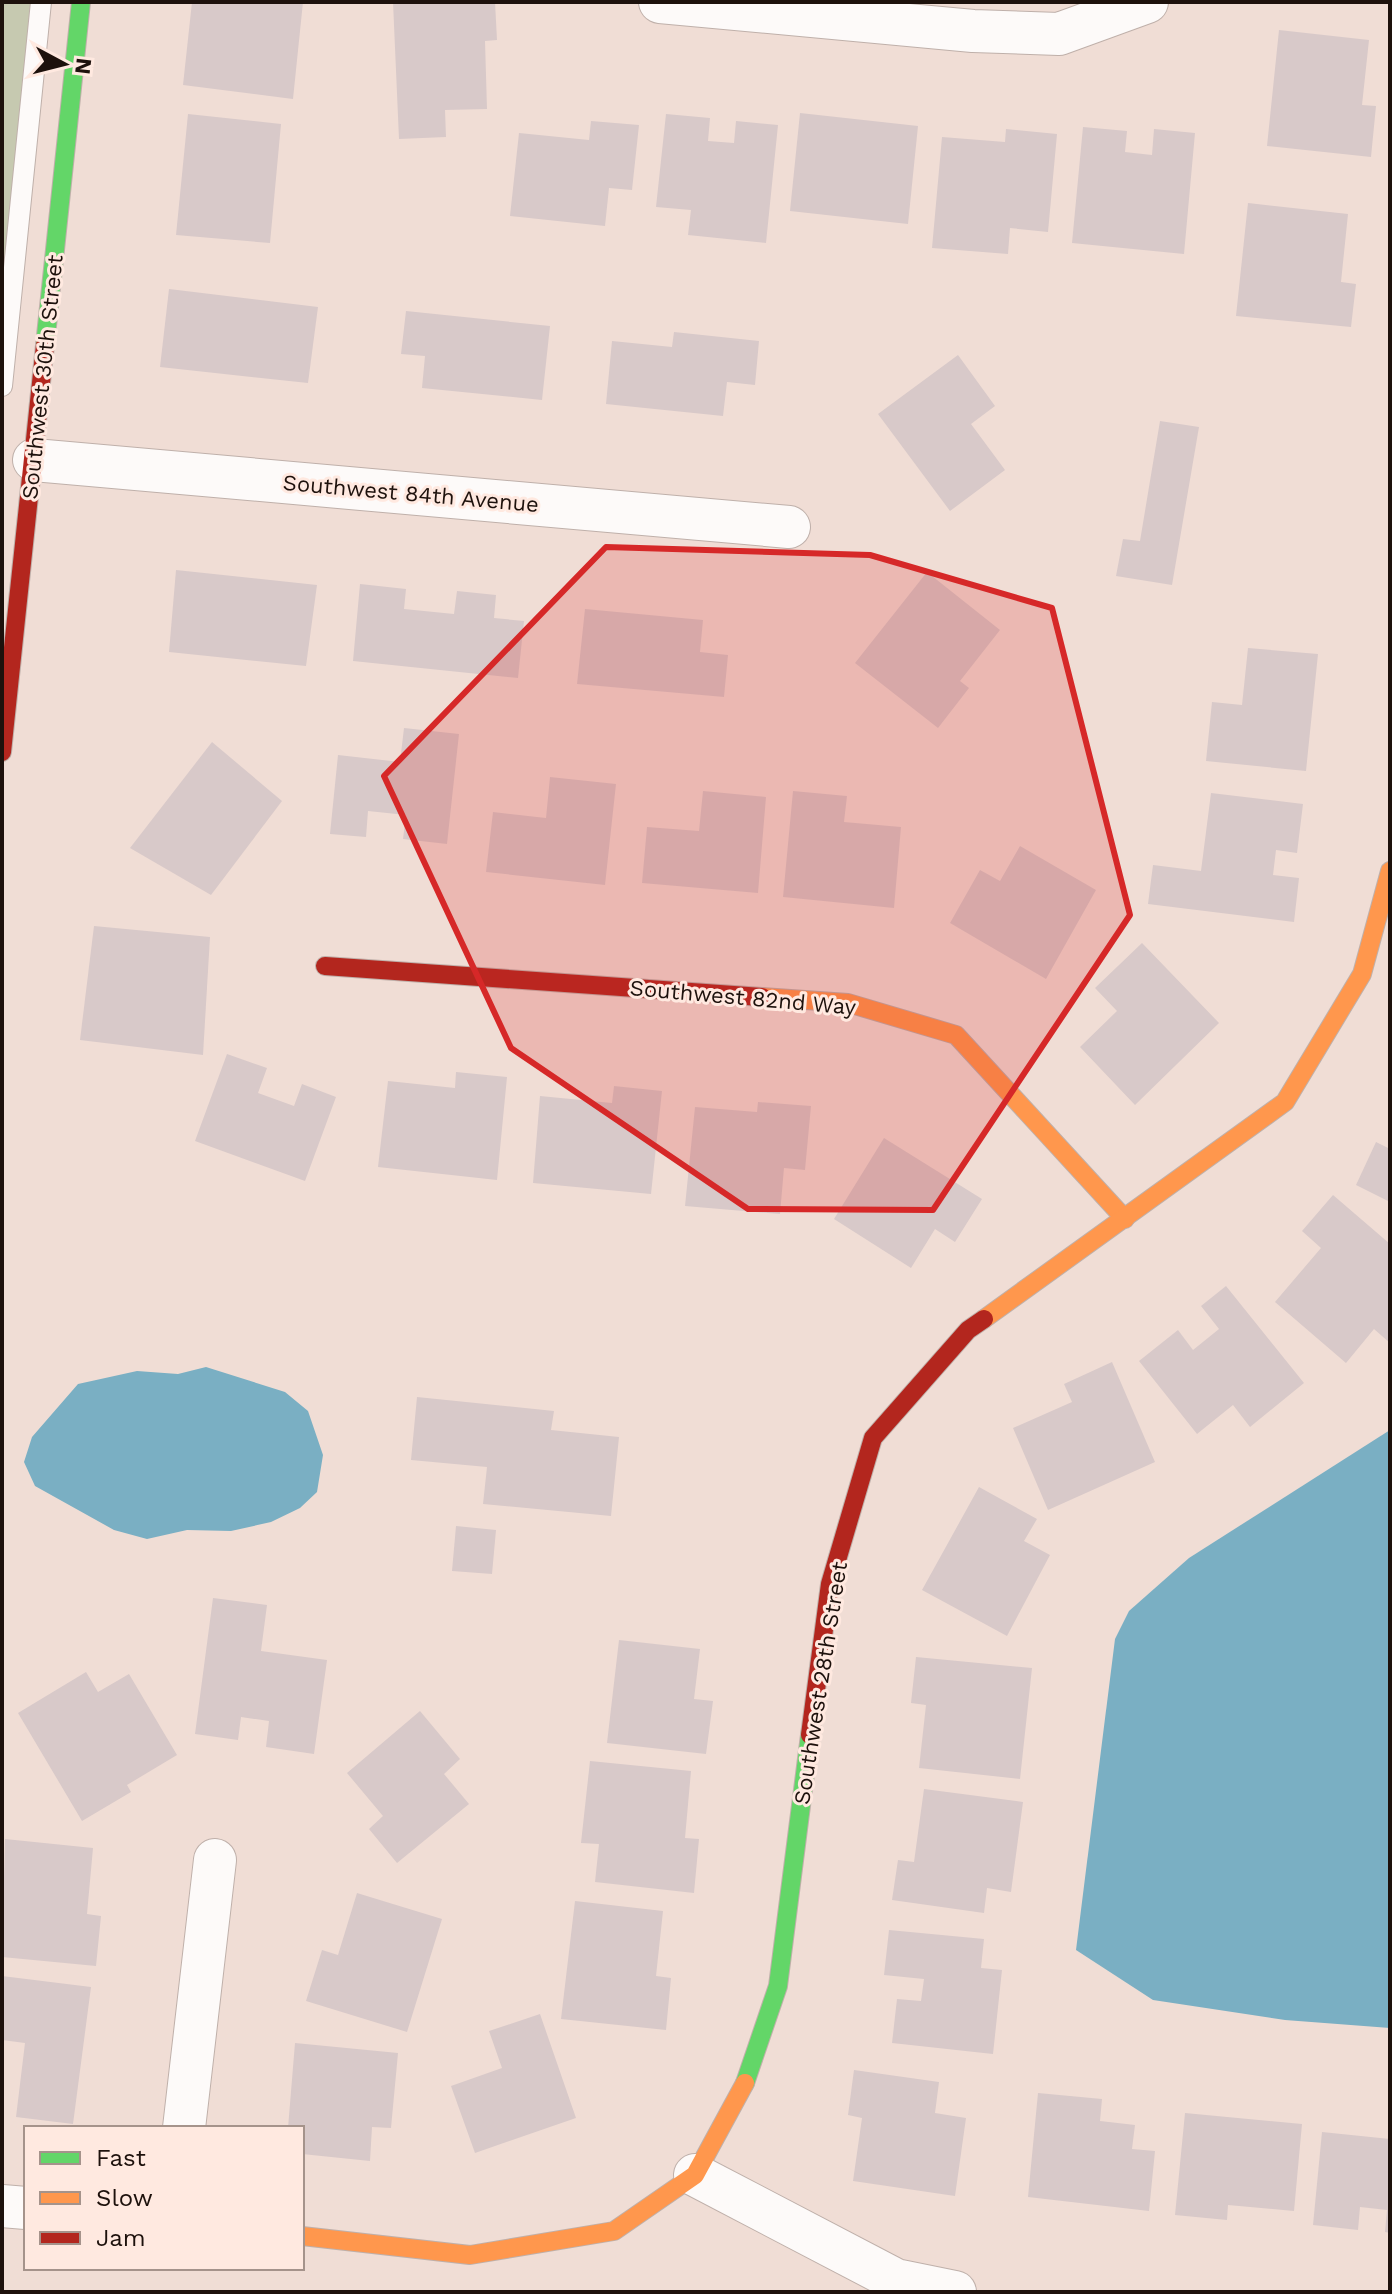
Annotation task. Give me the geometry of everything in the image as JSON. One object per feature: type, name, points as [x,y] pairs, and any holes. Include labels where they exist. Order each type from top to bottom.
[{"type":"street","name":"Southwest 30th Street","points":[[2,752],[81,2]]},
{"type":"street","points":[[660,2],[973,31],[1059,34],[1147,2]]},
{"type":"street","name":"Southwest 84th Avenue","points":[[34,460],[789,527]]},
{"type":"street","name":"Southwest 28th Street","points":[[695,2175],[749,2076],[778,1986],[830,1584],[873,1438],[968,1330],[1285,1102],[1362,974],[1390,871]]},
{"type":"street","name":"Southwest 82nd Way","points":[[325,966],[848,1003],[956,1035],[1125,1219]]},
{"type":"street","points":[[184,2126],[215,1860]]},
{"type":"street","points":[[304,2236],[470,2255],[484,2253],[614,2231],[695,2175],[896,2280],[955,2292]]},
{"type":"street","points":[[2,2206],[24,2208]]},
{"type":"lane","points":[[2,386],[41,2]]},
{"type":"highlighted area","points":[[606,547],[870,555],[1052,608],[1130,915],[933,1210],[748,1209],[511,1048],[384,776]]},
{"type":"green space","points":[[2,2],[40,2],[2,413]]},
{"type":"water","points":[[206,1367],[285,1392],[308,1411],[323,1455],[317,1492],[300,1508],[271,1522],[231,1531],[187,1530],[147,1539],[114,1530],[35,1486],[24,1462],[32,1437],[78,1384],[137,1371],[178,1374]]},
{"type":"water","points":[[1390,1430],[1390,2028],[1285,2020],[1153,2000],[1076,1950],[1115,1639],[1129,1611],[1189,1558]]},
{"type":"building","points":[[192,2],[303,2],[293,99],[183,85]]},
{"type":"building","points":[[393,2],[495,2],[497,40],[485,41],[487,109],[445,110],[446,137],[399,139]]},
{"type":"building","points":[[1279,30],[1369,40],[1362,105],[1376,106],[1371,157],[1267,146]]},
{"type":"building","points":[[800,113],[918,126],[908,224],[790,211]]},
{"type":"building","points":[[188,114],[281,124],[270,243],[176,235]]},
{"type":"building","points":[[666,114],[710,118],[708,141],[734,143],[736,121],[778,125],[766,243],[688,235],[691,210],[656,207]]},
{"type":"building","points":[[591,121],[639,125],[632,190],[609,188],[605,226],[510,216],[519,133],[589,140]]},
{"type":"building","points":[[1083,127],[1127,131],[1125,152],[1152,155],[1154,129],[1195,133],[1184,254],[1072,243]]},
{"type":"building","points":[[1006,129],[1057,134],[1048,232],[1010,228],[1008,254],[932,248],[942,137],[1005,142]]},
{"type":"building","points":[[1248,203],[1348,214],[1341,282],[1356,284],[1351,327],[1236,316]]},
{"type":"building","points":[[169,289],[318,307],[308,383],[160,367]]},
{"type":"building","points":[[406,311],[550,326],[542,400],[422,388],[425,356],[401,354]]},
{"type":"building","points":[[674,332],[759,341],[755,385],[727,382],[723,416],[606,404],[612,341],[672,347]]},
{"type":"building","points":[[958,355],[995,406],[971,424],[1005,470],[950,511],[878,414]]},
{"type":"building","points":[[1160,421],[1199,427],[1172,585],[1116,576],[1123,539],[1140,541]]},
{"type":"building","points":[[176,570],[317,585],[306,666],[169,652]]},
{"type":"building","points":[[927,572],[1000,630],[960,681],[969,688],[938,728],[855,663]]},
{"type":"building","points":[[360,584],[406,589],[404,609],[454,614],[457,591],[496,595],[494,618],[524,621],[518,678],[353,661]]},
{"type":"building","points":[[585,609],[703,620],[700,652],[728,655],[724,697],[577,684]]},
{"type":"building","points":[[1248,648],[1318,654],[1306,771],[1206,761],[1212,702],[1242,705]]},
{"type":"building","points":[[404,728],[459,734],[447,844],[403,839],[406,815],[368,811],[366,837],[330,834],[338,755],[400,762]]},
{"type":"building","points":[[212,742],[282,801],[211,895],[130,848]]},
{"type":"building","points":[[550,777],[616,784],[605,885],[486,872],[493,812],[546,818]]},
{"type":"building","points":[[703,791],[766,797],[758,893],[642,883],[647,827],[699,831]]},
{"type":"building","points":[[793,791],[847,796],[844,822],[901,827],[894,908],[783,897]]},
{"type":"building","points":[[1211,793],[1303,804],[1297,853],[1276,850],[1273,875],[1299,878],[1294,922],[1148,904],[1153,865],[1201,871]]},
{"type":"building","points":[[1020,846],[1096,890],[1046,979],[950,923],[980,870],[1000,881]]},
{"type":"building","points":[[94,926],[210,937],[203,1055],[80,1040]]},
{"type":"building","points":[[1142,943],[1219,1023],[1135,1105],[1080,1047],[1117,1011],[1095,988]]},
{"type":"building","points":[[227,1054],[267,1068],[258,1093],[294,1106],[302,1084],[336,1097],[305,1181],[195,1141]]},
{"type":"building","points":[[456,1072],[507,1077],[497,1180],[378,1167],[388,1081],[455,1088]]},
{"type":"building","points":[[614,1086],[662,1091],[651,1194],[533,1183],[540,1096],[612,1103]]},
{"type":"building","points":[[758,1102],[811,1106],[805,1170],[784,1168],[780,1214],[685,1206],[695,1107],[757,1112]]},
{"type":"building","points":[[884,1138],[982,1199],[955,1242],[935,1229],[911,1268],[834,1219]]},
{"type":"building","points":[[1376,1142],[1390,1149],[1390,1202],[1356,1185]]},
{"type":"building","points":[[1333,1195],[1390,1244],[1390,1343],[1374,1329],[1346,1363],[1275,1302],[1321,1248],[1302,1231]]},
{"type":"building","points":[[1226,1286],[1304,1383],[1250,1427],[1233,1405],[1197,1434],[1139,1361],[1178,1330],[1193,1350],[1219,1329],[1201,1306]]},
{"type":"building","points":[[1112,1362],[1155,1462],[1048,1510],[1013,1428],[1072,1402],[1064,1384]]},
{"type":"building","points":[[417,1397],[554,1411],[551,1430],[619,1437],[611,1516],[483,1504],[487,1467],[411,1460]]},
{"type":"building","points":[[979,1487],[1037,1519],[1024,1541],[1050,1555],[1007,1636],[922,1590]]},
{"type":"building","points":[[456,1526],[496,1530],[492,1574],[452,1571]]},
{"type":"building","points":[[213,1598],[267,1605],[261,1651],[327,1660],[314,1754],[266,1747],[269,1721],[241,1717],[238,1740],[195,1734]]},
{"type":"building","points":[[619,1640],[700,1649],[694,1699],[713,1701],[706,1754],[607,1743]]},
{"type":"building","points":[[916,1657],[1032,1668],[1020,1779],[919,1768],[926,1705],[911,1703]]},
{"type":"building","points":[[86,1672],[98,1692],[129,1674],[177,1755],[127,1785],[131,1792],[82,1821],[18,1713]]},
{"type":"building","points":[[420,1711],[460,1759],[444,1774],[469,1804],[397,1863],[369,1829],[383,1816],[347,1773]]},
{"type":"building","points":[[590,1761],[691,1771],[685,1838],[699,1839],[694,1893],[595,1882],[599,1844],[581,1843]]},
{"type":"building","points":[[924,1789],[1023,1802],[1011,1892],[987,1888],[984,1913],[892,1900],[898,1860],[914,1862]]},
{"type":"building","points":[[5,1839],[93,1848],[87,1914],[101,1916],[96,1966],[2,1957]]},
{"type":"building","points":[[357,1893],[442,1919],[407,2032],[306,2001],[322,1950],[338,1955]]},
{"type":"building","points":[[575,1901],[663,1911],[656,1976],[671,1978],[666,2030],[561,2019]]},
{"type":"building","points":[[889,1930],[984,1939],[981,1968],[1002,1970],[993,2054],[892,2043],[897,1999],[921,2001],[924,1979],[884,1975]]},
{"type":"building","points":[[2,1976],[91,1987],[73,2124],[16,2117],[25,2043],[2,2040]]},
{"type":"building","points":[[540,2014],[576,2118],[475,2153],[451,2086],[502,2068],[489,2031]]},
{"type":"building","points":[[295,2043],[398,2053],[391,2128],[372,2127],[370,2161],[304,2154],[304,2126],[288,2126]]},
{"type":"building","points":[[854,2070],[939,2082],[935,2113],[966,2118],[955,2196],[853,2181],[862,2118],[848,2115]]},
{"type":"building","points":[[1038,2093],[1102,2099],[1100,2121],[1135,2125],[1132,2149],[1155,2151],[1149,2211],[1028,2197]]},
{"type":"building","points":[[1185,2113],[1302,2124],[1294,2211],[1228,2205],[1227,2220],[1175,2215]]},
{"type":"building","points":[[1322,2132],[1390,2139],[1390,2233],[1385,2232],[1387,2210],[1360,2207],[1358,2230],[1313,2225]]},
{"type":"traffic: fast","points":[[45,345],[81,2]]},
{"type":"traffic: fast","points":[[745,2083],[778,1986],[810,1735]]},
{"type":"traffic: slow","points":[[984,1319],[1285,1102],[1362,974],[1390,871]]},
{"type":"traffic: slow","points":[[762,997],[848,1003],[956,1035],[1125,1219]]},
{"type":"traffic: slow","points":[[304,2236],[470,2255],[614,2231],[695,2175],[745,2083]]},
{"type":"traffic: jam","points":[[2,752],[45,345]]},
{"type":"traffic: jam","points":[[325,966],[762,997]]},
{"type":"traffic: jam","points":[[810,1735],[830,1584],[873,1438],[968,1330],[984,1319]]}]
